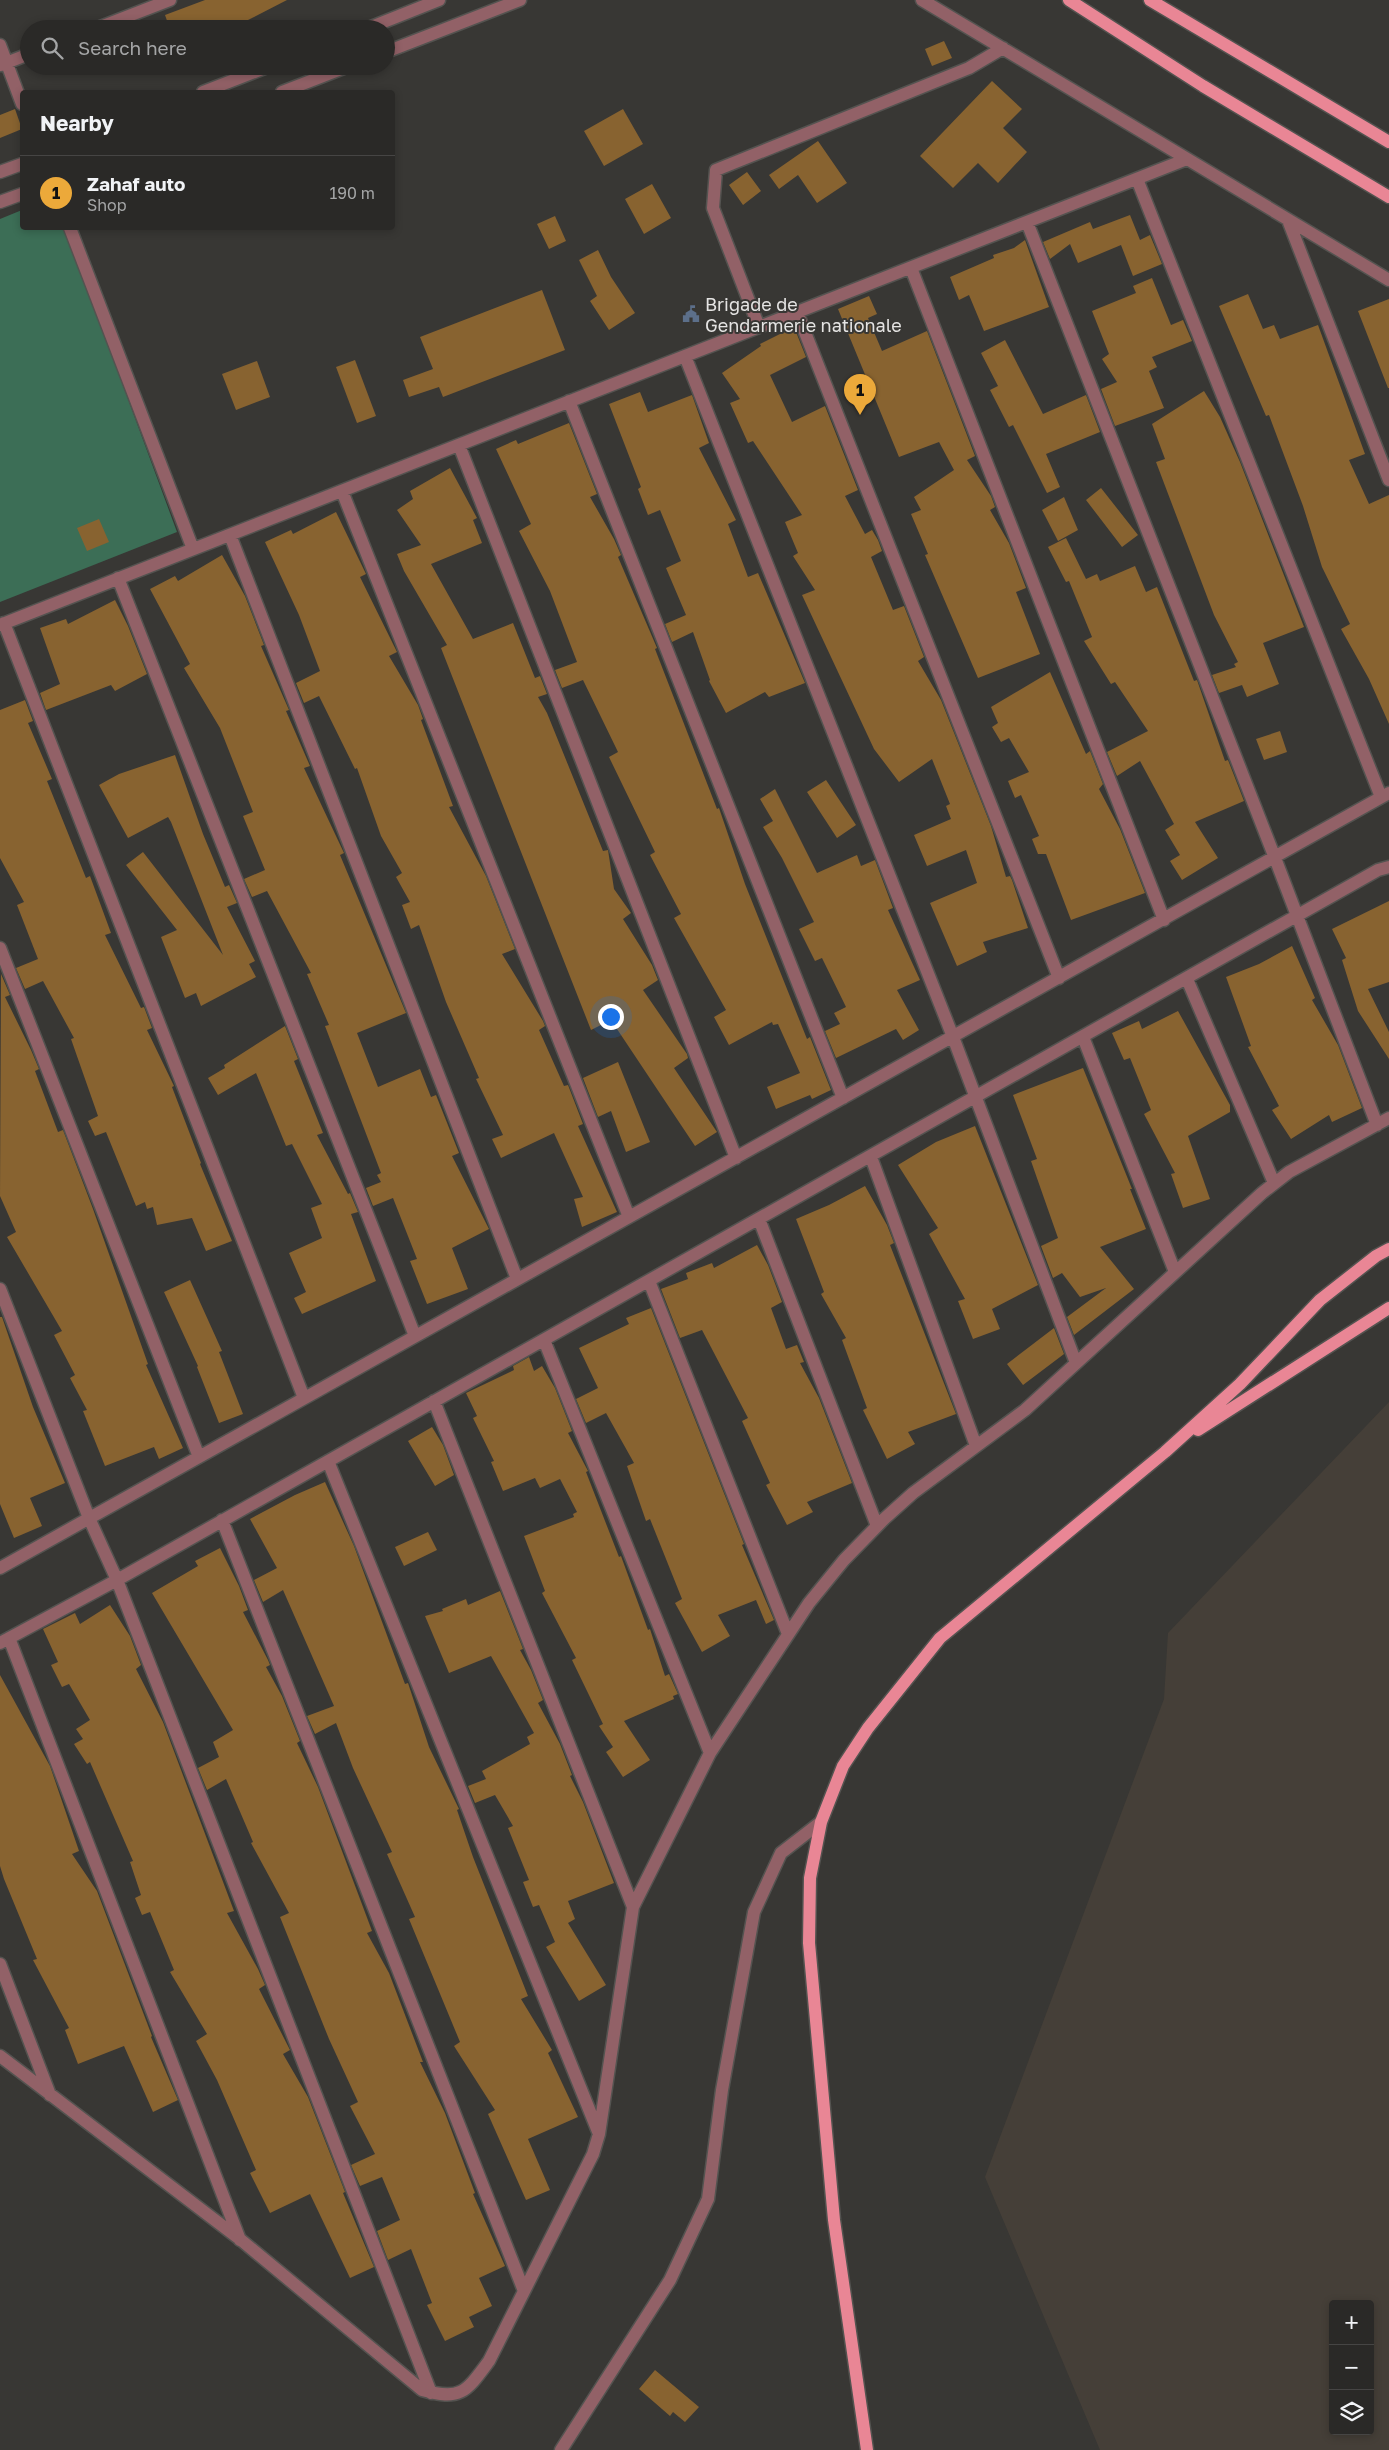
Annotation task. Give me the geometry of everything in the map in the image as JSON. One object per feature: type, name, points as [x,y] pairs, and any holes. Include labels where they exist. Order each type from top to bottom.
[{"type":"main road","points":[[1068,0],[1203,86],[1389,198]]},
{"type":"main road","points":[[1150,0],[1389,142]]},
{"type":"main road","points":[[868,2450],[834,2220],[809,1943],[810,1878],[821,1822],[843,1766],[868,1728],[940,1638],[1165,1452],[1240,1384],[1320,1300],[1376,1256],[1389,1249]]},
{"type":"main road","points":[[1165,1452],[1389,1308]]},
{"type":"street","points":[[118,20],[170,0]]},
{"type":"street","points":[[389,20],[439,0]]},
{"type":"street","points":[[395,49],[520,0]]},
{"type":"street","points":[[922,0],[1389,280]]},
{"type":"street","points":[[0,45],[3,64],[20,100]]},
{"type":"street","points":[[759,327],[713,208],[716,170],[969,68],[1003,48]]},
{"type":"street","points":[[3,64],[20,57]]},
{"type":"street","points":[[208,90],[247,75]]},
{"type":"street","points":[[287,90],[326,75]]},
{"type":"street","points":[[304,1398],[2,624],[1187,159]]},
{"type":"street","points":[[0,172],[20,165]]},
{"type":"street","points":[[0,1568],[1385,795],[1136,179]]},
{"type":"street","points":[[0,202],[20,195]]},
{"type":"street","points":[[1288,220],[1389,480]]},
{"type":"street","points":[[1027,222],[1377,1125]]},
{"type":"street","points":[[71,230],[193,549]]},
{"type":"street","points":[[911,268],[1164,920]]},
{"type":"street","points":[[797,312],[1059,978]]},
{"type":"street","points":[[684,356],[953,1037],[1076,1363]]},
{"type":"street","points":[[569,402],[843,1098]]},
{"type":"street","points":[[460,445],[736,1158]]},
{"type":"street","points":[[342,491],[629,1217]]},
{"type":"street","points":[[230,535],[517,1279]]},
{"type":"street","points":[[118,578],[415,1336]]},
{"type":"street","points":[[240,2240],[4,1640],[117,1580],[1378,870],[1389,867]]},
{"type":"street","points":[[0,948],[199,1457]]},
{"type":"street","points":[[1187,979],[1274,1183]]},
{"type":"street","points":[[1083,1037],[1175,1272]]},
{"type":"street","points":[[0,2056],[240,2240],[422,2390],[441,2396],[458,2394],[472,2384],[489,2361],[582,2177],[599,2134],[633,1907],[710,1753],[809,1603],[844,1560],[913,1493],[1025,1410],[1274,1183],[1289,1172],[1389,1118]]},
{"type":"street","points":[[870,1157],[976,1446]]},
{"type":"street","points":[[759,1219],[877,1526]]},
{"type":"street","points":[[649,1281],[788,1634]]},
{"type":"street","points":[[0,1289],[89,1518],[117,1580],[431,2393]]},
{"type":"street","points":[[544,1340],[710,1753]]},
{"type":"street","points":[[434,1401],[633,1907]]},
{"type":"street","points":[[328,1461],[599,2134]]},
{"type":"street","points":[[222,1520],[524,2291]]},
{"type":"street","points":[[560,2450],[670,2280],[708,2199],[722,2090],[754,1912],[780,1853],[821,1822]]},
{"type":"street","points":[[0,1964],[50,2096]]},
{"type":"shaded area","points":[[1389,1402],[1389,2450],[1100,2450],[985,2177],[1164,1699],[1168,1633]]},
{"type":"green space","points":[[20,211],[20,230],[66,230],[177,532],[0,602],[0,219]]},
{"type":"building","points":[[205,0],[287,0],[248,20],[167,20],[165,15]]},
{"type":"building","points":[[944,41],[952,58],[932,66],[925,49]]},
{"type":"building","points":[[992,81],[1022,109],[1003,128],[1027,152],[998,183],[978,163],[953,188],[920,156]]},
{"type":"building","points":[[15,109],[20,123],[20,130],[0,138],[0,115]]},
{"type":"building","points":[[623,109],[643,144],[604,166],[584,131]]},
{"type":"building","points":[[818,141],[847,183],[817,203],[798,175],[779,189],[769,175]]},
{"type":"building","points":[[747,172],[761,191],[743,205],[729,185]]},
{"type":"building","points":[[652,184],[671,218],[644,234],[625,199]]},
{"type":"building","points":[[1130,215],[1140,240],[1150,235],[1162,264],[1133,276],[1121,245],[1078,263],[1070,244],[1050,259],[1043,242],[1090,222],[1093,229]]},
{"type":"building","points":[[555,216],[566,241],[549,249],[537,224]]},
{"type":"building","points":[[1025,240],[1049,307],[984,331],[969,295],[959,300],[950,277],[994,258],[993,255],[1014,248]]},
{"type":"building","points":[[598,250],[611,277],[635,313],[609,330],[590,301],[597,296],[579,260]]},
{"type":"building","points":[[1152,278],[1171,325],[1183,320],[1192,341],[1152,357],[1157,367],[1149,371],[1164,408],[1115,426],[1101,389],[1117,382],[1102,359],[1109,354],[1092,311],[1136,293],[1133,286]]},
{"type":"building","points":[[542,290],[565,350],[443,397],[439,387],[409,397],[403,380],[433,369],[420,337]]},
{"type":"building","points":[[1248,294],[1263,329],[1274,325],[1280,339],[1318,325],[1365,454],[1349,460],[1369,504],[1389,495],[1389,724],[1369,679],[1341,629],[1350,624],[1322,567],[1303,506],[1269,415],[1266,416],[1219,306]]},
{"type":"building","points":[[869,296],[877,314],[868,318],[882,351],[927,331],[975,456],[967,460],[991,496],[995,507],[990,510],[1009,543],[1026,588],[1016,592],[1040,654],[978,678],[925,555],[928,554],[911,514],[921,510],[914,497],[954,470],[939,442],[899,457],[838,309]]},
{"type":"building","points":[[1389,299],[1389,388],[1388,388],[1358,311]]},
{"type":"building","points":[[794,327],[806,357],[770,375],[792,422],[825,406],[858,490],[845,496],[865,534],[872,530],[878,540],[882,551],[871,557],[893,610],[904,606],[924,657],[918,661],[941,700],[991,826],[1006,877],[1010,876],[1012,880],[1028,928],[983,942],[987,952],[957,966],[930,903],[977,883],[966,850],[927,866],[914,835],[951,819],[946,806],[950,804],[932,759],[899,782],[874,749],[802,595],[815,590],[793,556],[798,553],[785,522],[802,515],[753,441],[748,443],[730,403],[740,399],[722,373],[761,346],[760,344]]},
{"type":"building","points":[[1005,340],[1043,414],[1086,395],[1100,432],[1046,454],[1060,487],[1047,493],[1013,425],[1009,427],[990,390],[998,386],[981,353]]},
{"type":"building","points":[[355,360],[376,416],[357,423],[336,367]]},
{"type":"building","points":[[257,361],[270,397],[236,410],[222,374]]},
{"type":"building","points":[[1204,391],[1220,417],[1240,462],[1304,627],[1263,643],[1279,684],[1247,697],[1242,685],[1219,693],[1212,675],[1236,667],[1234,664],[1238,662],[1214,615],[1156,462],[1165,459],[1152,424]]},
{"type":"building","points":[[640,392],[648,412],[692,395],[709,443],[699,448],[736,520],[728,524],[748,577],[758,573],[805,683],[769,697],[765,692],[726,713],[709,681],[693,632],[672,642],[665,624],[686,615],[666,568],[681,561],[660,510],[648,515],[638,489],[641,487],[609,404]]},
{"type":"building","points":[[569,423],[597,494],[590,497],[621,555],[618,557],[657,648],[655,649],[717,809],[719,808],[745,884],[807,1039],[810,1037],[831,1090],[812,1099],[810,1095],[776,1109],[767,1087],[800,1073],[778,1024],[773,1025],[772,1022],[729,1045],[714,1017],[726,1010],[674,918],[681,914],[650,855],[655,852],[609,757],[618,752],[583,680],[562,688],[555,670],[577,662],[550,591],[519,531],[531,524],[496,449],[516,440],[518,444]]},
{"type":"building","points":[[450,468],[477,518],[473,520],[482,543],[431,564],[473,639],[513,623],[535,678],[540,676],[547,694],[538,697],[547,713],[603,851],[608,850],[614,889],[631,913],[623,919],[652,965],[658,980],[643,990],[687,1054],[688,1058],[674,1068],[717,1132],[695,1146],[611,1020],[591,1030],[441,648],[447,645],[404,571],[397,554],[421,545],[397,510],[413,499],[410,491]]},
{"type":"building","points":[[1101,488],[1138,535],[1122,547],[1086,500]]},
{"type":"building","points":[[1064,497],[1078,530],[1058,541],[1042,510]]},
{"type":"building","points":[[336,512],[366,574],[360,577],[397,652],[389,656],[418,705],[423,719],[421,720],[453,806],[449,807],[486,876],[515,949],[502,954],[543,1021],[545,1026],[539,1030],[564,1086],[568,1085],[583,1124],[578,1126],[617,1212],[582,1227],[574,1199],[583,1197],[554,1133],[501,1158],[492,1139],[503,1135],[476,1079],[479,1078],[446,1002],[419,925],[411,929],[402,905],[410,902],[396,877],[402,873],[381,836],[357,768],[355,769],[319,696],[304,703],[296,683],[320,671],[299,615],[265,542],[291,530],[293,534]]},
{"type":"building","points":[[99,519],[109,542],[87,551],[77,528]]},
{"type":"building","points":[[1066,538],[1086,579],[1097,574],[1100,581],[1135,566],[1146,592],[1157,587],[1194,681],[1197,680],[1225,761],[1228,760],[1244,801],[1195,822],[1218,858],[1182,880],[1170,861],[1180,855],[1165,830],[1174,824],[1140,761],[1117,776],[1107,752],[1148,731],[1115,682],[1111,684],[1084,641],[1092,637],[1069,581],[1066,582],[1048,547]]},
{"type":"building","points":[[222,555],[245,596],[264,645],[261,646],[289,710],[286,711],[310,766],[304,768],[344,853],[340,855],[406,1013],[357,1033],[378,1087],[420,1069],[431,1097],[436,1095],[459,1153],[452,1156],[489,1229],[452,1248],[468,1289],[427,1304],[410,1261],[417,1259],[393,1198],[373,1206],[366,1188],[381,1182],[377,1175],[381,1173],[325,1026],[329,1025],[307,974],[311,973],[267,891],[252,897],[244,879],[265,870],[243,816],[253,812],[220,728],[184,668],[190,664],[150,589],[175,576],[178,581]]},
{"type":"building","points":[[115,600],[128,626],[147,674],[115,691],[111,685],[46,710],[40,693],[60,684],[40,628],[66,619],[68,624]]},
{"type":"building","points":[[1050,672],[1086,754],[1090,751],[1103,784],[1099,789],[1120,829],[1145,893],[1071,920],[1046,854],[1038,854],[1032,839],[1039,836],[1021,795],[1015,798],[1008,781],[1029,772],[1009,738],[1001,742],[992,727],[998,723],[991,707]]},
{"type":"building","points":[[25,700],[33,721],[28,723],[52,779],[47,781],[86,878],[90,876],[111,933],[105,935],[141,1008],[144,1007],[152,1028],[147,1030],[174,1086],[172,1087],[200,1164],[232,1241],[206,1251],[192,1218],[157,1225],[153,1207],[147,1209],[145,1202],[136,1206],[106,1132],[95,1136],[88,1121],[98,1116],[71,1039],[74,1038],[43,981],[25,989],[16,968],[38,959],[17,905],[24,902],[0,858],[0,710]]},
{"type":"building","points":[[1280,731],[1287,752],[1264,760],[1256,739]]},
{"type":"building","points":[[175,755],[203,834],[225,887],[229,885],[237,903],[227,907],[255,961],[249,964],[256,977],[201,1006],[196,993],[185,998],[161,937],[177,930],[126,865],[143,852],[223,955],[171,822],[168,817],[128,838],[99,785],[119,774]]},
{"type":"building","points":[[826,780],[856,825],[837,838],[807,792]]},
{"type":"building","points":[[775,789],[817,873],[857,855],[861,866],[875,860],[893,908],[888,910],[920,980],[897,990],[919,1030],[903,1040],[896,1029],[836,1058],[825,1031],[840,1024],[834,1013],[846,1007],[822,958],[815,961],[799,929],[814,922],[782,858],[763,827],[773,821],[760,799]]},
{"type":"building","points":[[1389,901],[1389,982],[1368,989],[1389,1032],[1389,1059],[1358,1011],[1342,960],[1346,958],[1332,929]]},
{"type":"building","points":[[1292,946],[1315,998],[1312,1000],[1338,1045],[1362,1108],[1332,1122],[1329,1115],[1291,1139],[1272,1110],[1279,1106],[1248,1047],[1251,1046],[1226,977],[1259,964]]},
{"type":"building","points":[[1,974],[10,995],[5,997],[39,1069],[35,1071],[58,1132],[63,1130],[93,1209],[148,1364],[146,1365],[183,1448],[159,1459],[154,1447],[105,1466],[83,1411],[87,1410],[70,1378],[75,1375],[54,1335],[62,1331],[7,1237],[16,1232],[0,1196]]},
{"type":"building","points":[[1178,1011],[1230,1105],[1230,1112],[1188,1136],[1210,1199],[1183,1208],[1171,1174],[1175,1173],[1144,1114],[1151,1110],[1130,1058],[1124,1060],[1112,1033],[1139,1021],[1142,1029]]},
{"type":"building","points":[[285,1026],[298,1059],[294,1061],[323,1133],[317,1135],[348,1194],[350,1193],[358,1212],[351,1214],[376,1281],[302,1314],[294,1298],[306,1292],[289,1253],[322,1238],[311,1208],[322,1204],[292,1144],[286,1146],[256,1073],[218,1095],[208,1078],[225,1068],[224,1065]]},
{"type":"building","points":[[618,1062],[650,1142],[626,1152],[611,1111],[598,1117],[583,1078]]},
{"type":"building","points":[[1083,1068],[1132,1189],[1130,1189],[1146,1229],[1100,1247],[1134,1289],[1074,1335],[1067,1317],[1106,1288],[1080,1297],[1062,1273],[1053,1278],[1041,1246],[1058,1238],[1031,1161],[1037,1159],[1013,1095]]},
{"type":"building","points":[[975,1126],[1038,1285],[992,1309],[1000,1329],[973,1339],[958,1301],[965,1299],[929,1234],[938,1228],[898,1165],[936,1142]]},
{"type":"building","points":[[865,1186],[887,1225],[894,1243],[890,1245],[956,1414],[908,1432],[915,1444],[887,1459],[863,1410],[867,1408],[842,1340],[846,1338],[821,1294],[824,1292],[796,1219],[829,1205]]},
{"type":"building","points":[[757,1245],[768,1265],[782,1302],[771,1308],[786,1349],[797,1345],[804,1362],[800,1363],[819,1398],[852,1483],[807,1502],[813,1512],[787,1525],[766,1485],[770,1483],[742,1421],[748,1418],[702,1330],[680,1338],[661,1289],[688,1279],[686,1273],[712,1263],[714,1268]]},
{"type":"building","points":[[190,1280],[222,1351],[219,1352],[243,1414],[219,1423],[198,1366],[164,1292]]},
{"type":"building","points":[[651,1308],[744,1544],[742,1545],[774,1620],[766,1624],[756,1600],[718,1615],[730,1636],[702,1652],[675,1603],[682,1599],[650,1519],[646,1521],[627,1466],[634,1463],[606,1413],[586,1423],[576,1399],[598,1388],[579,1348],[629,1324],[626,1318]]},
{"type":"building","points":[[0,1317],[2,1317],[33,1407],[65,1483],[30,1498],[42,1526],[14,1538],[0,1504]]},
{"type":"building","points":[[1054,1328],[1064,1354],[1023,1385],[1007,1364]]},
{"type":"building","points":[[529,1357],[534,1371],[542,1366],[555,1388],[572,1431],[568,1433],[588,1471],[586,1472],[619,1557],[621,1556],[648,1630],[650,1629],[665,1676],[669,1674],[678,1694],[673,1696],[674,1699],[624,1721],[650,1760],[623,1777],[606,1752],[613,1747],[599,1726],[603,1724],[572,1660],[576,1658],[542,1593],[545,1591],[524,1536],[574,1517],[573,1514],[577,1512],[560,1479],[540,1488],[535,1478],[503,1491],[491,1462],[494,1461],[473,1418],[477,1416],[466,1393],[514,1370],[513,1366]]},
{"type":"building","points":[[432,1427],[443,1445],[454,1475],[435,1486],[408,1441]]},
{"type":"building","points":[[325,1482],[354,1546],[405,1684],[408,1683],[429,1747],[459,1809],[457,1810],[473,1857],[528,1996],[521,1999],[552,2050],[548,2053],[578,2117],[528,2139],[550,2190],[526,2200],[488,2114],[495,2110],[454,2046],[460,2042],[409,1919],[415,1917],[387,1854],[392,1852],[353,1768],[336,1723],[315,1734],[307,1716],[334,1706],[283,1590],[263,1602],[254,1580],[277,1568],[250,1519],[295,1495]]},
{"type":"building","points":[[428,1532],[437,1550],[404,1566],[395,1547]]},
{"type":"building","points":[[220,1548],[239,1586],[248,1610],[243,1612],[268,1660],[270,1665],[266,1667],[282,1696],[300,1741],[297,1743],[318,1787],[372,1931],[367,1933],[389,1973],[423,2062],[420,2062],[445,2113],[475,2193],[473,2194],[505,2266],[479,2278],[492,2306],[469,2317],[474,2327],[445,2341],[427,2305],[432,2303],[411,2249],[388,2260],[377,2231],[400,2220],[382,2177],[360,2186],[351,2165],[375,2154],[350,2106],[358,2102],[329,2039],[280,1917],[289,1913],[251,1843],[253,1842],[226,1779],[207,1790],[198,1768],[219,1757],[213,1742],[233,1730],[152,1593],[198,1566],[195,1561]]},
{"type":"building","points":[[500,1591],[523,1649],[520,1650],[531,1670],[543,1700],[538,1703],[560,1744],[572,1775],[570,1776],[583,1802],[614,1883],[568,1901],[575,1919],[568,1923],[606,1985],[579,2001],[546,1947],[555,1942],[539,1905],[533,1907],[523,1882],[529,1880],[508,1828],[513,1826],[495,1795],[475,1803],[468,1786],[486,1779],[482,1771],[530,1744],[527,1737],[534,1733],[491,1656],[449,1673],[425,1616],[443,1611],[442,1609],[466,1599],[468,1605]]},
{"type":"building","points":[[110,1605],[130,1636],[141,1665],[136,1669],[163,1722],[234,1911],[227,1913],[265,1985],[259,1989],[290,2050],[283,2054],[308,2097],[345,2192],[343,2193],[374,2267],[350,2278],[310,2194],[270,2213],[250,2173],[256,2170],[217,2080],[196,2041],[207,2034],[170,1972],[174,1970],[150,1912],[142,1915],[135,1898],[141,1895],[130,1862],[133,1861],[90,1762],[87,1764],[74,1744],[83,1739],[76,1729],[90,1720],[69,1684],[62,1687],[51,1665],[58,1662],[43,1629],[75,1613],[80,1624]]},
{"type":"building","points":[[0,1675],[50,1766],[79,1851],[72,1854],[97,1891],[151,2037],[178,2100],[153,2112],[124,2046],[78,2064],[65,2030],[69,2028],[33,1960],[37,1959],[4,1879],[0,1866]]},
{"type":"building","points":[[655,2370],[699,2407],[685,2422],[673,2412],[670,2416],[639,2389]]},
{"type":"place","name":"Brigade de Gendarmerie nationale","points":[[691,314]]},
{"type":"place","name":"Zahaf auto","points":[[860,415]]}]
